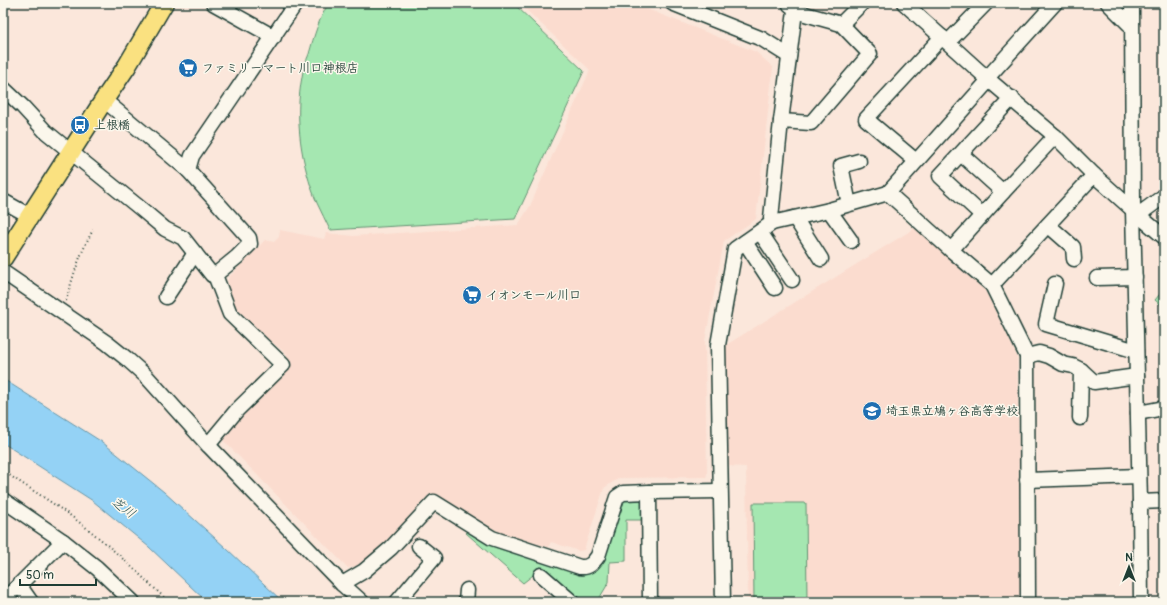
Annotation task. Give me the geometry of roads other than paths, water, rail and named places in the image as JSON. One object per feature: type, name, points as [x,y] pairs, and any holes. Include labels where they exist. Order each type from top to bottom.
[{"type":"main road","points":[[3,258],[127,66],[164,3]]},
{"type":"street","points":[[213,3],[274,37]]},
{"type":"street","points":[[188,170],[192,156],[296,3]]},
{"type":"street","points":[[672,3],[762,39],[790,56]]},
{"type":"street","points":[[841,24],[862,3]]},
{"type":"street","points":[[916,162],[866,119],[945,40],[986,3]]},
{"type":"street","points":[[723,602],[718,345],[735,249],[772,223],[829,210],[888,193],[1055,3]]},
{"type":"street","points":[[1108,3],[1131,26]]},
{"type":"street","points":[[1132,3],[1131,26],[1141,602]]},
{"type":"street","points":[[772,223],[771,218],[781,120],[790,56],[794,5]]},
{"type":"street","points":[[781,120],[811,123],[870,54],[841,24],[805,14],[794,5]]},
{"type":"street","points":[[912,6],[945,40],[1055,136],[1135,213],[1164,237]]},
{"type":"street","points":[[3,88],[45,131],[71,151],[164,230],[183,238],[212,275],[215,275],[230,314],[283,365],[236,410],[208,445]]},
{"type":"street","points":[[982,215],[940,176],[1012,98]]},
{"type":"street","points":[[104,100],[188,170],[249,238],[250,244],[215,275]]},
{"type":"street","points":[[951,250],[1055,136]]},
{"type":"street","points":[[961,154],[1003,192]]},
{"type":"street","points":[[849,204],[841,166],[859,161]]},
{"type":"street","points":[[992,285],[1094,175]]},
{"type":"street","points":[[888,193],[992,285],[1027,356],[1028,602]]},
{"type":"street","points":[[1135,213],[1164,196]]},
{"type":"street","points":[[3,201],[30,216]]},
{"type":"street","points":[[829,210],[851,241]]},
{"type":"street","points":[[795,218],[821,260]]},
{"type":"street","points":[[1048,225],[1073,247],[1074,259]]},
{"type":"street","points":[[760,232],[792,280]]},
{"type":"street","points":[[745,242],[775,288]]},
{"type":"street","points":[[166,297],[195,253]]},
{"type":"street","points":[[3,272],[106,343],[146,376],[208,445],[342,584],[362,602]]},
{"type":"street","points":[[1097,278],[1135,277]]},
{"type":"street","points":[[1055,284],[1046,324],[1136,351]]},
{"type":"street","points":[[1027,356],[1039,353],[1049,356],[1063,364],[1073,366],[1081,370],[1094,382],[1137,376]]},
{"type":"street","points":[[1080,418],[1081,370]]},
{"type":"street","points":[[1138,413],[1164,408]]},
{"type":"street","points":[[1027,480],[1139,476]]},
{"type":"street","points":[[649,492],[650,602]]},
{"type":"street","points":[[342,584],[364,572],[391,548],[434,502],[492,538],[580,567],[585,567],[593,563],[598,556],[617,497],[623,493],[720,492]]},
{"type":"street","points":[[3,500],[63,541],[97,568],[133,602]]},
{"type":"street","points":[[1140,502],[1164,501]]},
{"type":"street","points":[[3,601],[63,541]]},
{"type":"street","points":[[398,602],[434,558],[419,546]]},
{"type":"street","points":[[541,575],[572,602]]},
{"type":"street","points":[[19,585],[31,602]]},
{"type":"water","name":"芝川","points":[[3,379],[102,442],[164,492],[283,602],[207,602],[149,547],[93,501],[3,443]]},
{"type":"place","name":"ファミリーマート川口神根店","points":[[188,68]]},
{"type":"place","name":"上根橋","points":[[80,125]]},
{"type":"place","name":"イオンモール川口","points":[[472,295]]},
{"type":"place","name":"埼玉県立鳩ヶ谷高等学校","points":[[872,411]]}]
